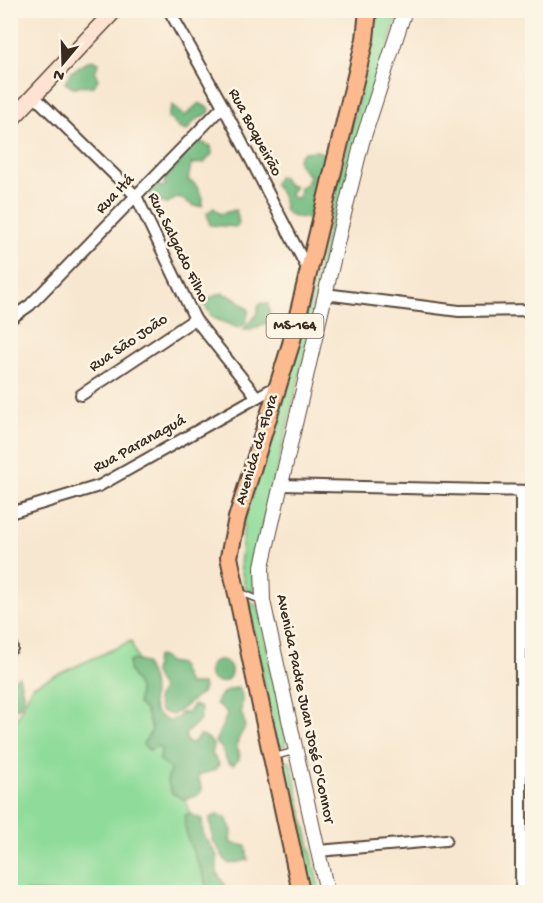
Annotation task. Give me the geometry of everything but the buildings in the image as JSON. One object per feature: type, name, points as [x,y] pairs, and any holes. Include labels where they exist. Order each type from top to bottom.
[{"type":"main road","points":[[13,118],[115,10]]},
{"type":"main road","name":"Avenida da Flora","points":[[301,892],[229,557],[232,537],[278,386],[308,270],[365,39],[368,10]]},
{"type":"street","name":"Rua Boqueirão","points":[[169,10],[223,106],[308,270]]},
{"type":"street","name":"Avenida Padre Juan José O'Connor","points":[[327,892],[263,601],[262,566],[362,142],[405,10]]},
{"type":"street","name":"Rua Salgado Filho","points":[[34,96],[136,196],[195,319],[257,398]]},
{"type":"street","points":[[10,98],[13,118]]},
{"type":"street","name":"Rua Itá","points":[[10,320],[30,305],[223,106]]},
{"type":"street","points":[[325,294],[459,311],[532,310]]},
{"type":"street","name":"Rua São João","points":[[81,395],[195,319]]},
{"type":"street","name":"Rua Paranaguá","points":[[10,513],[99,486],[278,386]]},
{"type":"street","points":[[280,485],[532,491]]},
{"type":"street","points":[[521,491],[527,674],[521,892]]},
{"type":"street","points":[[521,836],[532,836]]},
{"type":"street","points":[[318,851],[446,840]]},
{"type":"lane","points":[[236,590],[263,601]]},
{"type":"lane","points":[[272,757],[295,751]]},
{"type":"green space","points":[[380,11],[398,11],[320,291],[256,555],[254,590],[250,591],[246,590],[240,566],[244,523],[313,290]]},
{"type":"green space","points":[[91,60],[99,63],[95,71],[98,79],[94,86],[72,87],[65,83],[71,72]]},
{"type":"green space","points":[[199,103],[210,109],[209,113],[194,121],[187,131],[179,128],[168,117],[172,105],[185,116]]},
{"type":"green space","points":[[200,142],[211,146],[212,154],[204,163],[191,164],[188,180],[195,184],[203,198],[202,206],[194,206],[179,197],[165,204],[147,193],[154,183],[161,187],[165,186],[164,177],[170,166],[178,164],[189,147]]},
{"type":"green space","points":[[316,151],[326,154],[332,161],[319,207],[314,208],[313,216],[309,219],[292,216],[285,211],[282,195],[274,184],[278,177],[282,177],[288,185],[295,187],[290,193],[291,197],[299,198],[300,187],[307,184],[309,176],[298,163],[298,158],[304,152]]},
{"type":"green space","points":[[214,208],[220,214],[236,210],[239,223],[237,227],[210,225],[207,213]]},
{"type":"green space","points":[[222,293],[237,299],[249,310],[245,324],[238,328],[213,318],[204,305],[207,299]]},
{"type":"green space","points":[[259,304],[268,304],[270,321],[251,330],[243,330],[257,314]]},
{"type":"green space","points":[[248,600],[258,607],[260,613],[286,740],[285,746],[277,746]]},
{"type":"green space","points":[[131,641],[217,892],[11,892],[11,731],[32,686]]},
{"type":"green space","points":[[160,656],[168,662],[179,664],[188,684],[202,684],[204,687],[202,693],[172,715],[160,711],[157,700],[162,689],[154,673],[156,657]]},
{"type":"green space","points":[[133,660],[145,663],[151,676],[152,706],[156,714],[170,721],[179,717],[180,713],[188,712],[193,705],[201,708],[200,720],[185,734],[187,742],[191,744],[201,735],[208,738],[214,746],[212,754],[219,764],[215,770],[198,775],[202,791],[195,796],[183,799],[172,793],[167,781],[170,769],[160,761],[161,748],[157,746],[149,750],[143,744],[152,730],[145,710],[138,704],[139,688],[129,670],[129,662]]},
{"type":"green space","points":[[220,660],[228,663],[231,671],[228,679],[220,682],[212,679],[209,671],[212,663]]},
{"type":"green space","points":[[19,676],[24,698],[20,706],[11,711],[11,681]]},
{"type":"green space","points":[[239,688],[245,728],[237,745],[239,759],[233,765],[228,763],[221,747],[215,742],[227,715],[226,711],[216,704],[224,692]]},
{"type":"green space","points":[[289,761],[320,892],[310,892],[282,767],[284,762]]},
{"type":"green space","points":[[189,814],[202,819],[203,833],[217,856],[217,873],[225,885],[226,892],[208,892],[207,890],[186,829],[185,815]]},
{"type":"green space","points":[[216,815],[226,818],[232,831],[230,843],[246,846],[248,860],[229,864],[224,858],[212,840],[210,818]]}]
